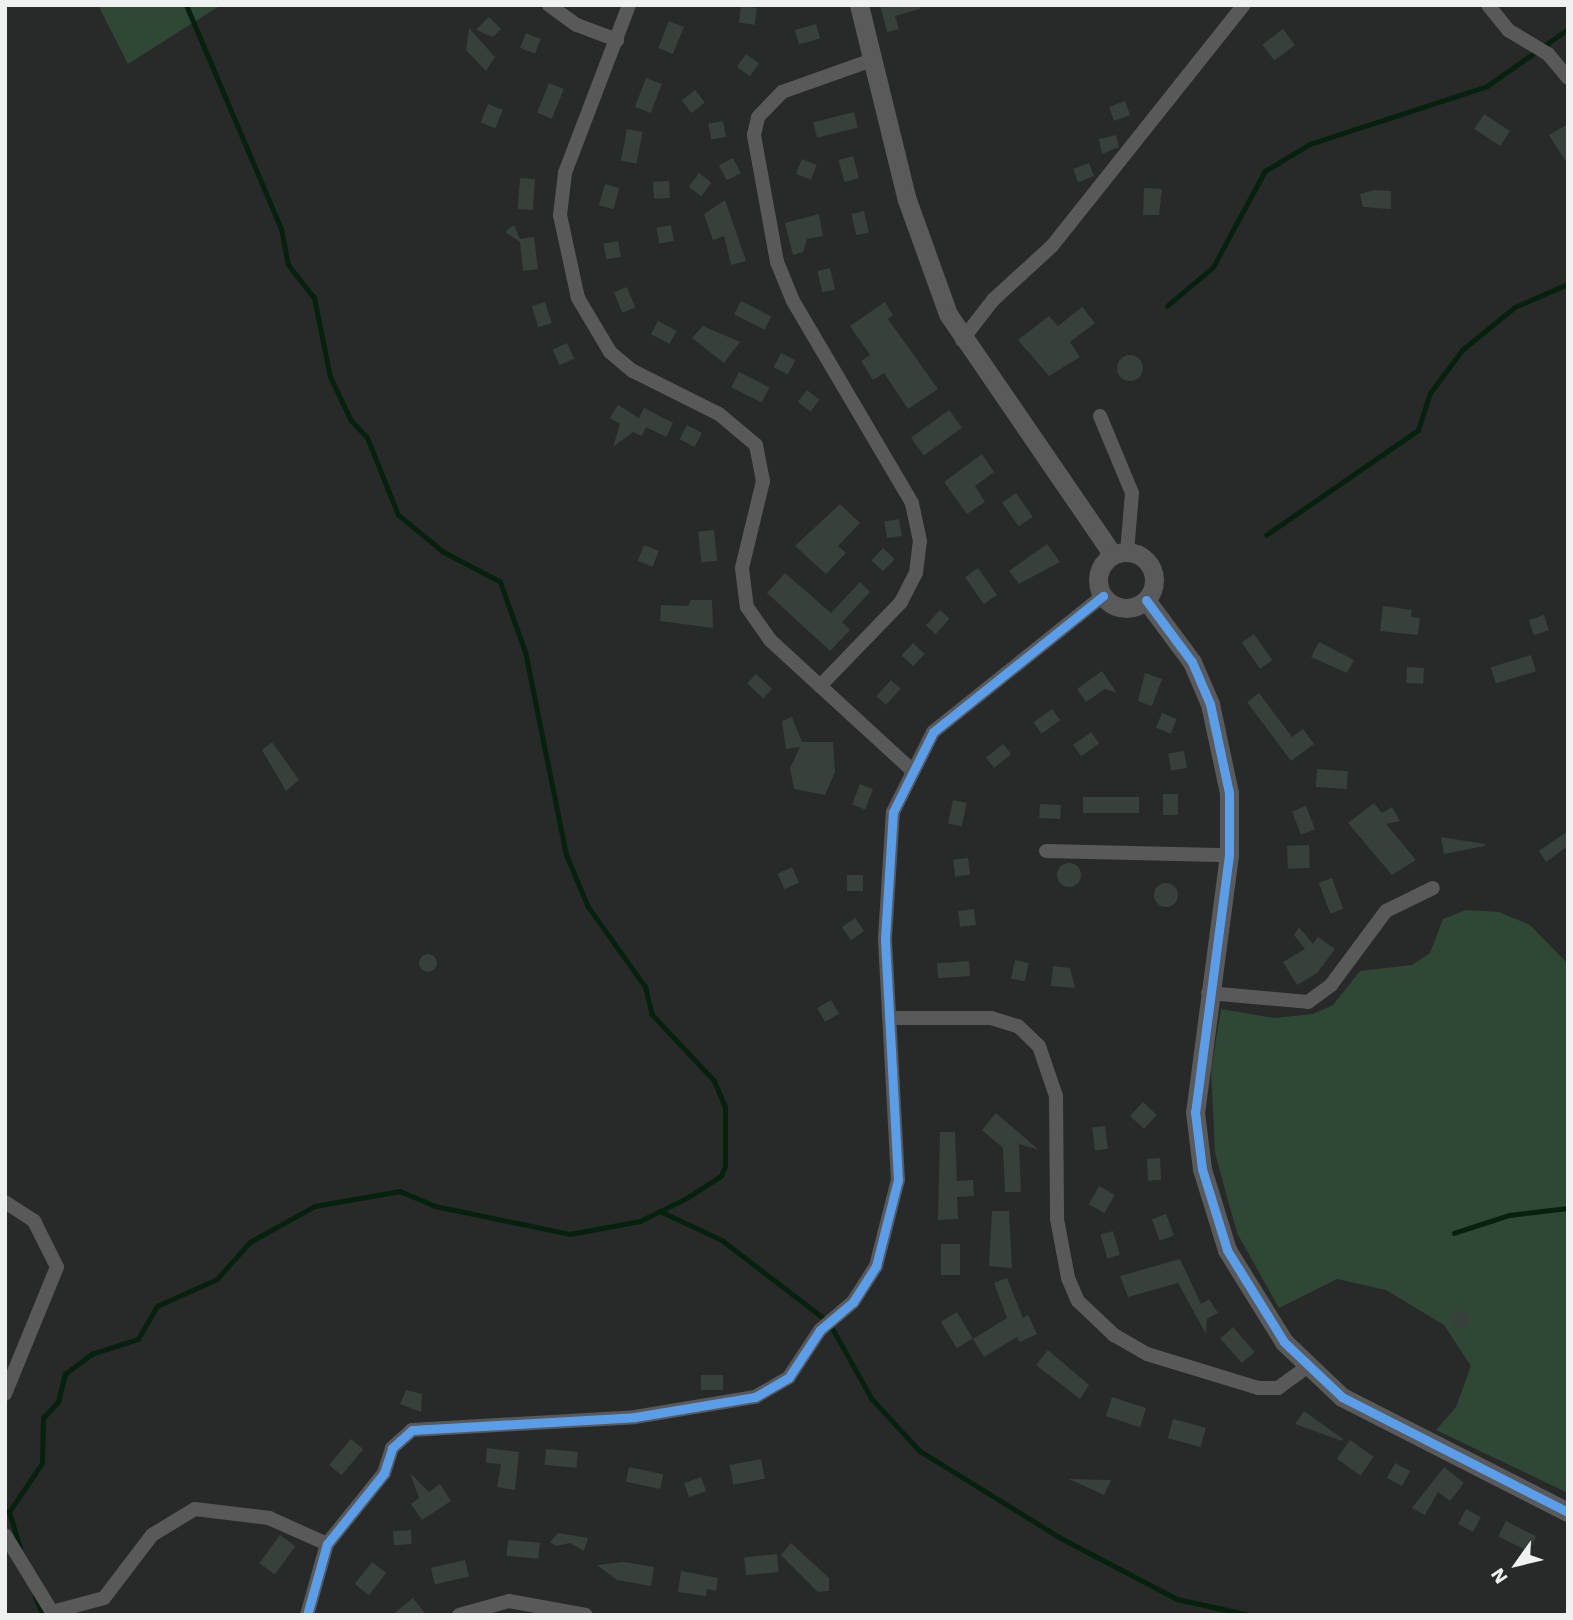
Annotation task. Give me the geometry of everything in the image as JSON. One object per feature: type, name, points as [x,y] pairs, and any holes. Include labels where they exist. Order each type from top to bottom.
[{"type":"street","points":[[549,5],[577,25],[617,40]]},
{"type":"street","points":[[629,5],[562,189],[560,215],[578,298],[610,352],[633,371],[719,414],[756,445],[763,481],[742,568],[747,607],[770,640],[911,769]]},
{"type":"street","points":[[859,5],[932,279],[962,340],[1120,553],[1150,565],[1154,583],[1146,600],[1121,608],[1103,596],[1098,573],[1120,553],[1132,492],[1100,416]]},
{"type":"street","points":[[962,340],[993,300],[1057,240],[1244,5]]},
{"type":"street","points":[[1488,5],[1568,78]]},
{"type":"street","points":[[820,686],[901,602],[916,573],[920,541],[912,503],[789,292],[777,262],[754,135],[758,117],[782,92],[872,60]]},
{"type":"street","points":[[307,1615],[327,1544],[384,1473],[392,1448],[426,1427],[635,1417],[777,1388],[820,1330],[853,1302],[876,1266],[898,1180],[885,874],[893,813],[911,769],[933,732],[965,701],[1103,596]]},
{"type":"street","points":[[1146,600],[1173,630],[1210,704],[1229,793],[1230,855],[1208,993],[1195,1112],[1208,1197],[1239,1275],[1307,1367],[1364,1413],[1568,1512]]},
{"type":"street","points":[[1046,851],[1230,855]]},
{"type":"street","points":[[1208,993],[1308,1002],[1331,985],[1386,911],[1433,888]]},
{"type":"street","points":[[893,1018],[991,1018],[1018,1026],[1039,1046],[1056,1096],[1057,1219],[1068,1278],[1078,1301],[1114,1335],[1147,1354],[1258,1388],[1278,1388],[1307,1367]]},
{"type":"street","points":[[5,1202],[34,1221],[57,1267],[5,1394]]},
{"type":"street","points":[[5,1535],[52,1612],[104,1598],[152,1535],[195,1508],[269,1518],[327,1544]]},
{"type":"street","points":[[459,1615],[509,1601],[586,1615]]},
{"type":"green space","points":[[98,5],[221,5],[128,64]]},
{"type":"green space","points":[[1466,910],[1499,912],[1530,925],[1568,964],[1568,1493],[1436,1430],[1456,1407],[1471,1366],[1444,1325],[1386,1290],[1337,1279],[1279,1308],[1237,1233],[1215,1153],[1211,1070],[1221,1009],[1274,1018],[1313,1014],[1333,1005],[1360,971],[1412,965],[1430,953],[1443,919]]},
{"type":"building","points":[[880,5],[919,5],[920,9],[895,16],[899,29],[887,32]]},
{"type":"building","points":[[741,6],[757,8],[755,25],[739,23]]},
{"type":"building","points":[[489,17],[501,29],[493,37],[476,30]]},
{"type":"building","points":[[669,21],[684,27],[673,54],[658,48]]},
{"type":"building","points":[[816,24],[820,38],[799,44],[795,30]]},
{"type":"building","points":[[469,28],[495,57],[486,71],[466,50]]},
{"type":"building","points":[[1283,29],[1295,45],[1274,61],[1262,45]]},
{"type":"building","points":[[526,33],[541,39],[535,54],[520,48]]},
{"type":"building","points":[[746,54],[759,63],[750,76],[737,67]]},
{"type":"building","points":[[646,78],[662,84],[651,113],[635,107]]},
{"type":"building","points":[[549,83],[564,89],[552,119],[537,113]]},
{"type":"building","points":[[695,90],[705,103],[691,113],[682,100]]},
{"type":"building","points":[[1125,101],[1130,115],[1114,121],[1109,107]]},
{"type":"building","points":[[488,104],[503,110],[495,129],[481,123]]},
{"type":"building","points":[[854,112],[858,128],[817,138],[813,122]]},
{"type":"building","points":[[1484,114],[1510,131],[1500,146],[1474,129]]},
{"type":"building","points":[[723,121],[726,137],[711,140],[708,124]]},
{"type":"building","points":[[1568,124],[1568,165],[1549,135]]},
{"type":"building","points":[[627,129],[643,132],[637,163],[621,160]]},
{"type":"building","points":[[1116,135],[1119,147],[1102,154],[1099,139]]},
{"type":"building","points":[[853,156],[859,178],[844,182],[839,160]]},
{"type":"building","points":[[733,158],[741,173],[727,181],[719,166]]},
{"type":"building","points":[[802,159],[817,165],[811,180],[796,174]]},
{"type":"building","points":[[1089,163],[1094,176],[1078,182],[1073,169]]},
{"type":"building","points":[[699,173],[712,183],[701,196],[689,186]]},
{"type":"building","points":[[520,178],[535,179],[533,210],[518,209]]},
{"type":"building","points":[[669,181],[670,198],[654,199],[653,182]]},
{"type":"building","points":[[605,184],[619,188],[613,209],[599,205]]},
{"type":"building","points":[[1144,188],[1162,189],[1159,215],[1143,215]]},
{"type":"building","points":[[1374,190],[1391,191],[1391,209],[1363,207],[1360,194]]},
{"type":"building","points":[[725,200],[746,261],[731,265],[724,236],[713,240],[704,214]]},
{"type":"building","points":[[864,211],[869,232],[856,235],[851,214]]},
{"type":"building","points":[[819,214],[823,236],[807,239],[803,252],[793,255],[785,223]]},
{"type":"building","points":[[514,225],[520,239],[534,237],[538,269],[523,271],[520,242],[505,232]]},
{"type":"building","points":[[671,225],[674,241],[659,244],[656,228]]},
{"type":"building","points":[[618,241],[621,257],[606,260],[603,244]]},
{"type":"building","points":[[830,268],[835,289],[822,292],[817,271]]},
{"type":"building","points":[[627,287],[635,307],[622,313],[614,292]]},
{"type":"building","points":[[741,301],[771,316],[764,330],[734,314]]},
{"type":"building","points":[[545,302],[552,323],[538,327],[532,306]]},
{"type":"building","points":[[885,302],[893,315],[888,319],[938,389],[908,409],[884,373],[873,380],[861,361],[870,355],[850,326]]},
{"type":"building","points":[[1082,307],[1095,323],[1070,342],[1080,357],[1049,376],[1018,340],[1049,316],[1058,326]]},
{"type":"building","points":[[658,321],[677,331],[669,344],[651,334]]},
{"type":"building","points":[[703,326],[740,342],[724,363],[692,338]]},
{"type":"building","points":[[567,343],[574,358],[560,365],[552,350]]},
{"type":"building","points":[[781,353],[795,360],[788,375],[774,367]]},
{"type":"building","points":[[1130,355],[1139,359],[1143,368],[1139,377],[1130,381],[1121,377],[1117,368],[1121,359]]},
{"type":"building","points":[[739,372],[769,387],[762,403],[731,387]]},
{"type":"building","points":[[807,390],[820,400],[810,412],[798,402]]},
{"type":"building","points":[[618,405],[639,418],[644,408],[673,423],[666,437],[646,427],[642,436],[633,432],[613,447],[620,424],[610,418]]},
{"type":"building","points":[[949,410],[962,428],[924,455],[911,438]]},
{"type":"building","points":[[687,425],[702,433],[694,447],[679,439]]},
{"type":"building","points":[[982,454],[994,472],[975,486],[985,502],[967,514],[944,482]]},
{"type":"building","points":[[1016,493],[1033,517],[1019,527],[1002,503]]},
{"type":"building","points":[[840,504],[860,523],[838,546],[846,553],[826,574],[795,546]]},
{"type":"building","points":[[899,519],[902,536],[887,538],[884,522]]},
{"type":"building","points":[[714,530],[717,561],[701,563],[698,532]]},
{"type":"building","points":[[1047,544],[1060,562],[1019,584],[1009,571]]},
{"type":"building","points":[[644,545],[659,551],[652,567],[638,561]]},
{"type":"building","points":[[883,548],[895,559],[883,571],[871,560]]},
{"type":"building","points":[[978,568],[997,595],[984,604],[965,577]]},
{"type":"building","points":[[785,573],[831,613],[860,582],[870,592],[842,622],[850,630],[830,651],[767,593]]},
{"type":"building","points":[[691,600],[712,600],[713,628],[660,621],[661,605],[688,606]]},
{"type":"building","points":[[1383,606],[1412,610],[1411,617],[1420,618],[1418,635],[1380,631]]},
{"type":"building","points":[[940,610],[950,619],[936,634],[926,626]]},
{"type":"building","points":[[1544,615],[1549,630],[1534,635],[1529,620]]},
{"type":"building","points":[[1254,634],[1272,660],[1260,669],[1242,643]]},
{"type":"building","points":[[1319,642],[1354,660],[1347,673],[1311,657]]},
{"type":"building","points":[[913,643],[925,654],[913,666],[901,655]]},
{"type":"building","points":[[1531,655],[1536,671],[1496,684],[1491,667]]},
{"type":"building","points":[[1407,667],[1424,668],[1423,684],[1406,683]]},
{"type":"building","points":[[1102,671],[1117,693],[1105,689],[1086,702],[1077,689]]},
{"type":"building","points":[[1145,673],[1162,679],[1152,706],[1138,701]]},
{"type":"building","points":[[756,674],[772,689],[763,699],[747,684]]},
{"type":"building","points":[[891,680],[901,689],[886,705],[876,696]]},
{"type":"building","points":[[1259,693],[1292,737],[1303,729],[1314,744],[1291,761],[1247,702]]},
{"type":"building","points":[[1052,709],[1060,720],[1042,734],[1033,723]]},
{"type":"building","points":[[1162,713],[1177,719],[1171,734],[1156,728]]},
{"type":"building","points":[[792,717],[802,742],[833,742],[835,772],[825,795],[794,789],[790,768],[800,747],[786,749],[782,721]]},
{"type":"building","points":[[1091,732],[1099,743],[1081,756],[1073,745]]},
{"type":"building","points":[[272,742],[299,780],[286,791],[262,750]]},
{"type":"building","points":[[1003,744],[1011,754],[994,768],[986,758]]},
{"type":"building","points":[[1184,751],[1187,768],[1171,771],[1168,754]]},
{"type":"building","points":[[1317,769],[1348,771],[1347,789],[1316,787]]},
{"type":"building","points":[[860,784],[873,789],[865,810],[852,805]]},
{"type":"building","points":[[1163,794],[1178,794],[1178,815],[1163,815]]},
{"type":"building","points":[[1083,797],[1139,797],[1139,813],[1083,813]]},
{"type":"building","points":[[953,800],[967,803],[962,826],[948,823]]},
{"type":"building","points":[[1374,803],[1382,813],[1392,807],[1400,821],[1386,824],[1416,860],[1392,875],[1348,823]]},
{"type":"building","points":[[1040,804],[1061,805],[1060,819],[1039,818]]},
{"type":"building","points":[[1306,806],[1315,829],[1301,835],[1292,811]]},
{"type":"building","points":[[1568,831],[1568,846],[1546,862],[1539,851]]},
{"type":"building","points":[[1441,837],[1485,844],[1485,846],[1444,854]]},
{"type":"building","points":[[1309,845],[1310,868],[1288,869],[1287,846]]},
{"type":"building","points":[[968,858],[970,875],[955,877],[953,860]]},
{"type":"building","points":[[1069,863],[1080,870],[1081,875],[1074,886],[1069,887],[1058,880],[1057,875],[1064,864]]},
{"type":"building","points":[[792,867],[799,882],[785,889],[777,874]]},
{"type":"building","points":[[847,875],[863,875],[863,891],[847,891]]},
{"type":"building","points":[[1332,878],[1343,909],[1330,914],[1319,883]]},
{"type":"building","points":[[1166,883],[1174,887],[1178,895],[1174,903],[1166,907],[1158,903],[1154,895],[1158,887]]},
{"type":"building","points":[[974,909],[976,925],[960,927],[958,911]]},
{"type":"building","points":[[855,918],[864,931],[851,940],[842,927]]},
{"type":"building","points":[[1299,927],[1313,944],[1318,937],[1335,949],[1317,973],[1297,985],[1283,962],[1305,949],[1294,935]]},
{"type":"building","points":[[428,954],[436,959],[437,963],[432,971],[428,972],[420,967],[419,963],[424,955]]},
{"type":"building","points":[[1015,960],[1029,963],[1025,981],[1011,979]]},
{"type":"building","points":[[969,961],[970,976],[938,978],[937,963]]},
{"type":"building","points":[[1053,966],[1070,968],[1075,988],[1051,986]]},
{"type":"building","points":[[831,1000],[839,1014],[825,1022],[817,1008]]},
{"type":"building","points":[[1143,1102],[1157,1115],[1144,1129],[1130,1116]]},
{"type":"building","points":[[996,1113],[1039,1150],[1019,1144],[1021,1192],[1005,1192],[1003,1148],[982,1130]]},
{"type":"building","points":[[1105,1126],[1108,1149],[1095,1150],[1092,1128]]},
{"type":"building","points":[[940,1132],[955,1132],[957,1181],[973,1180],[974,1196],[957,1197],[958,1219],[938,1220]]},
{"type":"building","points":[[1160,1158],[1161,1180],[1148,1181],[1147,1159]]},
{"type":"building","points":[[1099,1186],[1115,1195],[1105,1213],[1089,1204]]},
{"type":"building","points":[[992,1211],[1009,1211],[1012,1268],[989,1266]]},
{"type":"building","points":[[1166,1214],[1174,1236],[1160,1241],[1152,1219]]},
{"type":"building","points":[[1113,1231],[1120,1255],[1107,1259],[1101,1235]]},
{"type":"building","points":[[941,1244],[960,1244],[960,1275],[941,1275]]},
{"type":"building","points":[[1180,1259],[1201,1304],[1209,1299],[1218,1313],[1207,1319],[1206,1334],[1178,1283],[1128,1297],[1120,1276]]},
{"type":"building","points":[[1007,1278],[1023,1318],[1028,1315],[1037,1334],[1020,1342],[1017,1337],[984,1357],[973,1339],[1007,1318],[994,1283]]},
{"type":"building","points":[[1456,1311],[1464,1311],[1469,1320],[1467,1327],[1456,1329],[1451,1324],[1451,1316]]},
{"type":"building","points":[[957,1312],[973,1339],[957,1348],[941,1322]]},
{"type":"building","points":[[1233,1327],[1255,1352],[1242,1363],[1220,1338]]},
{"type":"building","points":[[1048,1350],[1089,1385],[1080,1399],[1036,1365]]},
{"type":"building","points":[[701,1375],[723,1375],[723,1390],[701,1390]]},
{"type":"building","points":[[406,1390],[422,1394],[421,1412],[400,1404]]},
{"type":"building","points":[[1112,1397],[1146,1408],[1140,1427],[1106,1416]]},
{"type":"building","points":[[1304,1411],[1343,1439],[1342,1441],[1295,1424]]},
{"type":"building","points":[[1173,1419],[1206,1428],[1201,1447],[1168,1438]]},
{"type":"building","points":[[351,1439],[363,1449],[341,1475],[329,1465]]},
{"type":"building","points":[[1350,1440],[1374,1457],[1361,1475],[1337,1459]]},
{"type":"building","points":[[487,1448],[519,1452],[515,1490],[497,1487],[501,1464],[486,1463]]},
{"type":"building","points":[[546,1449],[578,1452],[576,1468],[545,1465]]},
{"type":"building","points":[[761,1459],[765,1479],[733,1485],[730,1465]]},
{"type":"building","points":[[1395,1463],[1410,1471],[1402,1486],[1387,1478]]},
{"type":"building","points":[[629,1467],[663,1474],[660,1489],[626,1482]]},
{"type":"building","points":[[1444,1467],[1464,1483],[1450,1501],[1438,1492],[1425,1515],[1412,1508]]},
{"type":"building","points":[[410,1473],[429,1492],[440,1484],[451,1501],[422,1520],[411,1504],[419,1498]]},
{"type":"building","points":[[701,1477],[706,1491],[689,1497],[684,1483]]},
{"type":"building","points":[[1069,1479],[1111,1480],[1104,1495]]},
{"type":"building","points":[[1466,1509],[1481,1517],[1473,1532],[1458,1524]]},
{"type":"building","points":[[1506,1521],[1536,1536],[1529,1552],[1498,1536]]},
{"type":"building","points":[[411,1530],[412,1544],[394,1545],[393,1531]]},
{"type":"building","points":[[558,1533],[588,1538],[584,1551],[570,1543],[556,1546],[550,1542]]},
{"type":"building","points":[[280,1535],[295,1546],[275,1574],[259,1563]]},
{"type":"building","points":[[508,1540],[540,1543],[538,1559],[507,1556]]},
{"type":"building","points":[[791,1543],[829,1578],[829,1591],[818,1592],[781,1555]]},
{"type":"building","points":[[777,1554],[779,1572],[746,1575],[744,1557]]},
{"type":"building","points":[[465,1560],[469,1577],[435,1584],[431,1568]]},
{"type":"building","points":[[372,1562],[386,1573],[369,1595],[355,1584]]},
{"type":"building","points":[[624,1562],[654,1567],[651,1586],[617,1580],[597,1565]]},
{"type":"building","points":[[681,1571],[718,1578],[716,1591],[707,1589],[706,1596],[678,1592]]},
{"type":"building","points":[[413,1598],[426,1615],[392,1615]]},
{"type":"waterway","points":[[20,1548],[9,1512],[42,1463],[43,1418],[58,1402],[65,1374],[92,1354],[138,1339],[157,1306],[217,1279],[250,1242],[315,1206],[400,1191],[435,1206],[570,1234],[640,1221],[687,1198],[721,1176],[725,1166],[725,1107],[714,1081],[652,1015],[645,987],[588,907],[566,855],[525,652],[500,582],[443,552],[398,515],[367,438],[351,421],[330,377],[314,298],[288,265],[281,229],[186,5]]},
{"type":"waterway","points":[[1167,306],[1213,267],[1265,171],[1310,144],[1487,86],[1568,29]]},
{"type":"waterway","points":[[1266,535],[1418,430],[1430,393],[1462,350],[1515,307],[1568,284]]},
{"type":"waterway","points":[[1454,1233],[1509,1215],[1568,1208]]},
{"type":"waterway","points":[[660,1211],[722,1240],[829,1322],[872,1399],[920,1451],[1059,1537],[1177,1599],[1250,1615]]},
{"type":"waterway","points":[[35,1596],[43,1615]]},
{"type":"cycle path","points":[[307,1615],[327,1544],[384,1473],[392,1448],[412,1430],[635,1417],[755,1397],[789,1377],[820,1330],[853,1302],[876,1266],[898,1180],[885,938],[893,812],[933,732],[1103,596]]},
{"type":"cycle path","points":[[1146,600],[1192,662],[1210,704],[1229,793],[1229,855],[1195,1112],[1202,1169],[1227,1250],[1284,1342],[1342,1397],[1568,1512]]}]
